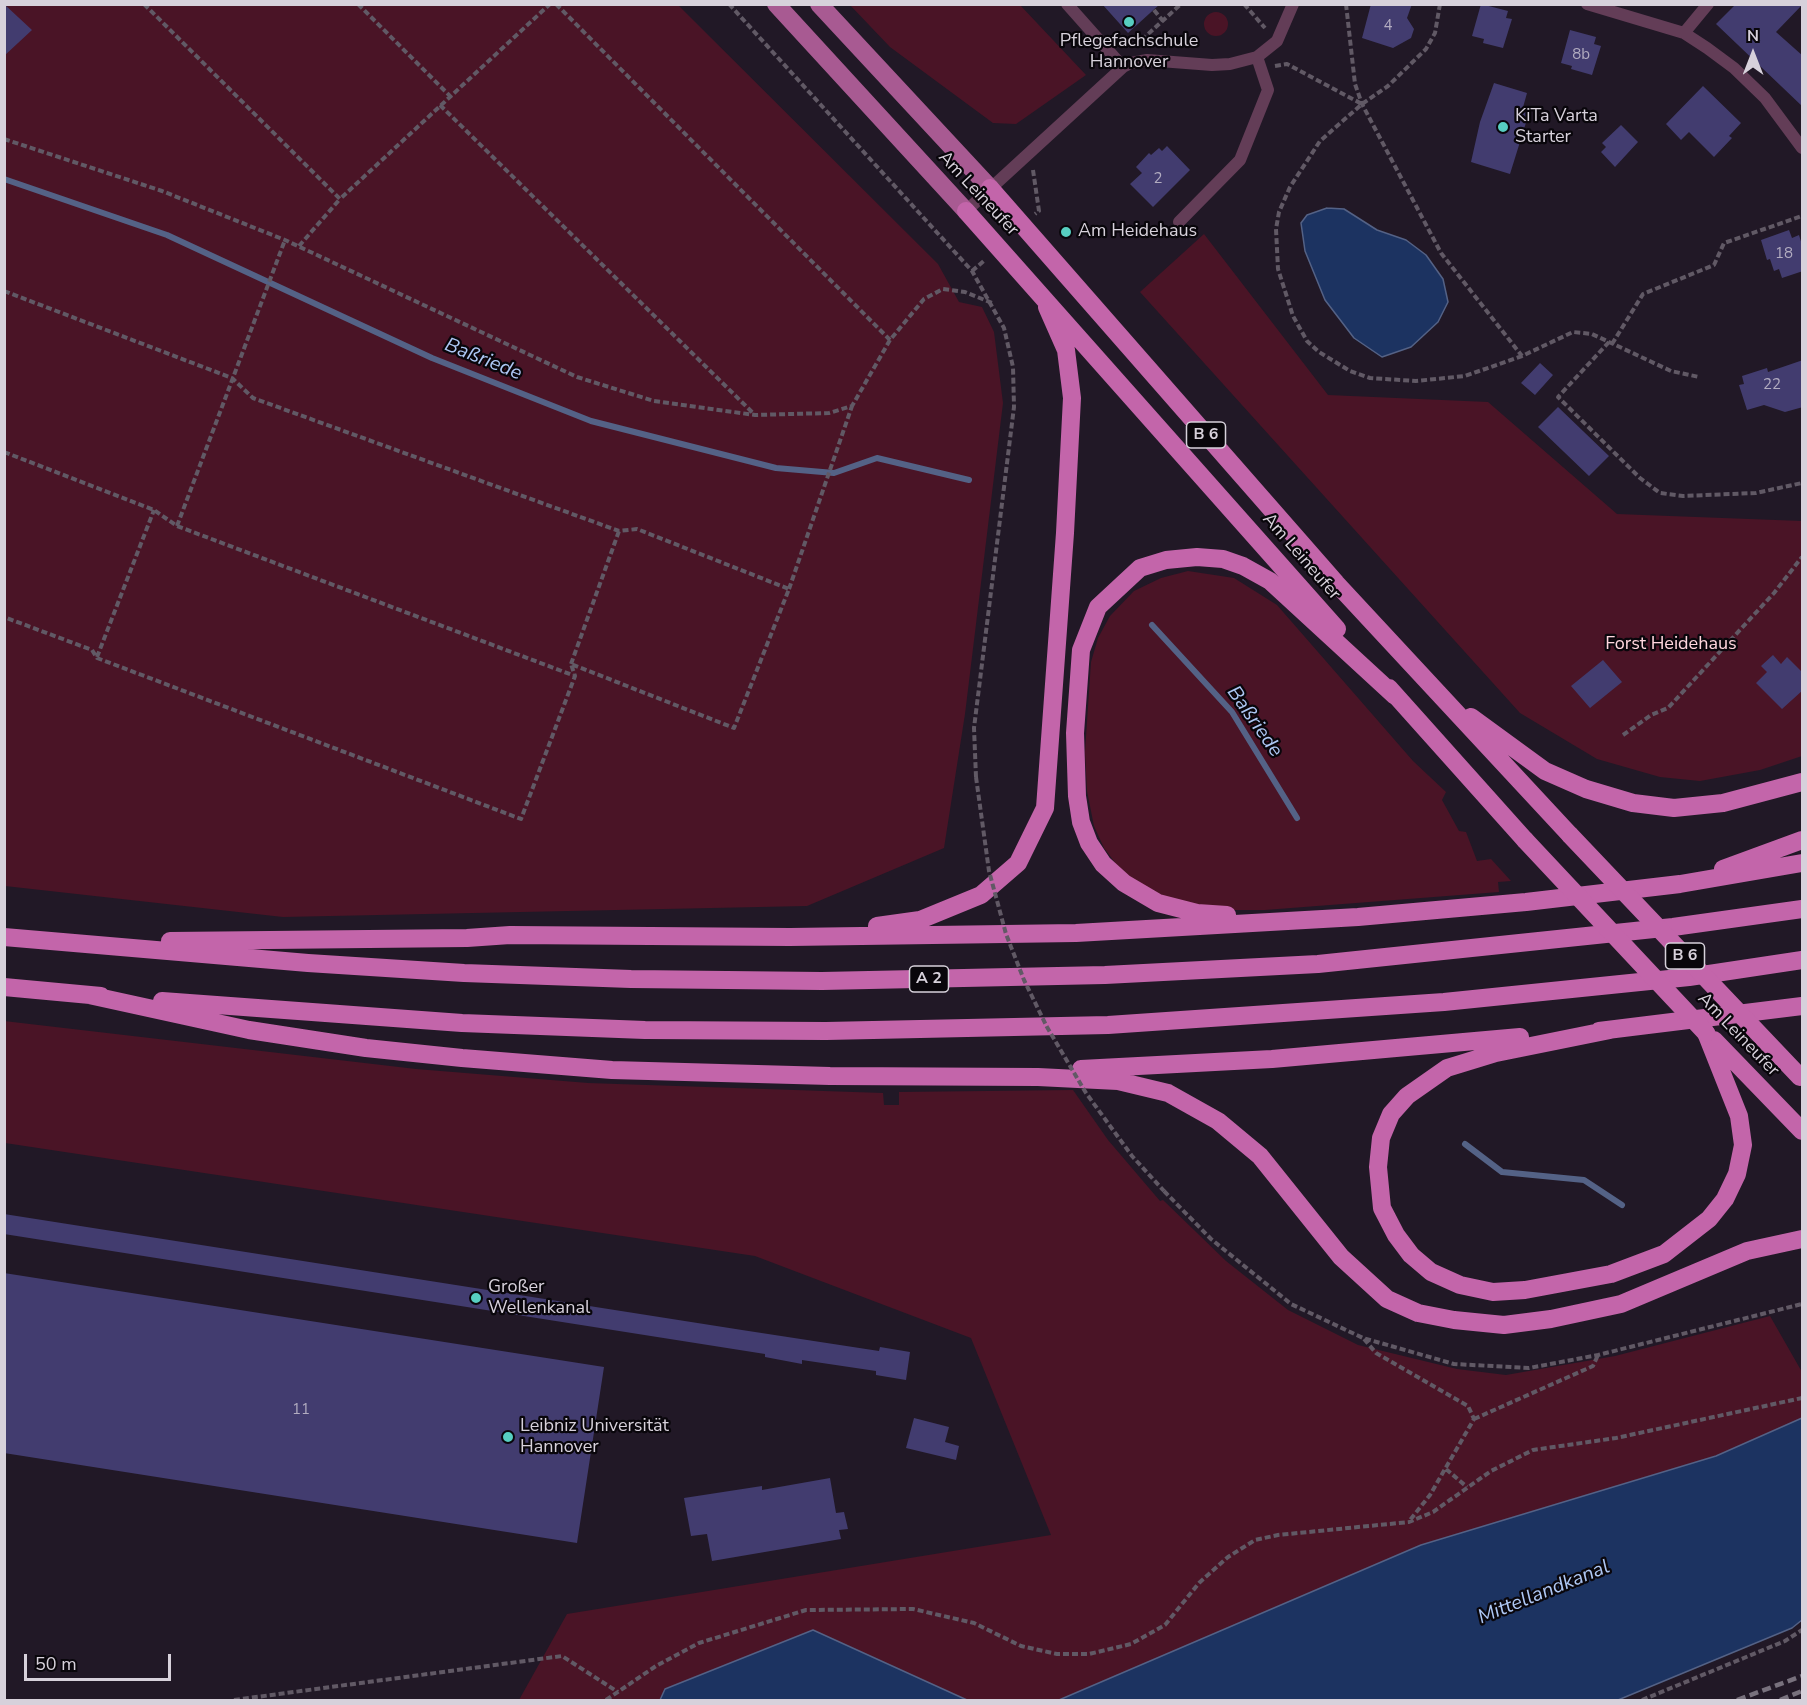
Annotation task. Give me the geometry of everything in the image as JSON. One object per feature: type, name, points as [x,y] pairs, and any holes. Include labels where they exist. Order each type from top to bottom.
[{"type":"highway","name":"Am Leineufer","points":[[990,188],[1313,558],[1801,1079]]},
{"type":"highway","name":"Am Leineufer","points":[[966,211],[1525,840],[1706,1033],[1803,1131]]},
{"type":"highway","points":[[790,937],[920,920],[981,895],[1018,863],[1045,808],[1065,533],[1072,398],[1066,350],[1040,292]]},
{"type":"highway","points":[[1358,917],[1244,917],[1197,913],[1158,903],[1124,883],[1103,864],[1089,843],[1081,822],[1077,796],[1076,733],[1081,650],[1098,607],[1140,568],[1166,560],[1197,556],[1223,559],[1243,566],[1270,581],[1395,696]]},
{"type":"highway","points":[[1425,680],[1510,747],[1545,771],[1586,789],[1633,803],[1674,808],[1723,803],[1803,782]]},
{"type":"highway","points":[[1680,884],[1803,840]]},
{"type":"highway","points":[[54,942],[467,938],[510,935],[790,937],[1076,933],[1358,917],[1526,902],[1680,884],[1803,863]]},
{"type":"highway","name":"A 2","points":[[4,937],[464,973],[630,979],[822,981],[1105,975],[1318,964],[1650,930],[1803,909]]},
{"type":"highway","points":[[4,987],[462,1023],[645,1030],[826,1031],[1108,1025],[1326,1011],[1689,977],[1803,960]]},
{"type":"highway","points":[[89,995],[249,1030],[366,1048],[612,1070],[830,1076],[958,1075],[1272,1059],[1610,1030],[1803,1006]]},
{"type":"highway","points":[[1610,1030],[1496,1053],[1448,1068],[1407,1096],[1391,1114],[1380,1148],[1378,1186],[1382,1208],[1396,1235],[1411,1254],[1431,1272],[1460,1285],[1493,1292],[1611,1274],[1664,1254],[1709,1220],[1725,1199],[1737,1174],[1743,1145],[1739,1116],[1706,1033]]},
{"type":"highway","points":[[958,1075],[1118,1081],[1168,1094],[1218,1121],[1260,1156],[1341,1257],[1387,1299],[1418,1313],[1454,1320],[1504,1324],[1551,1319],[1621,1304],[1747,1251],[1803,1239]]},
{"type":"main road","name":"Am Leineufer","points":[[776,4],[966,211]]},
{"type":"main road","name":"Am Leineufer","points":[[819,4],[990,188]]},
{"type":"lane","points":[[1067,4],[1121,64]]},
{"type":"lane","points":[[966,211],[1121,64],[1147,60],[1212,65],[1259,63],[1277,41],[1293,4]]},
{"type":"lane","points":[[1587,4],[1684,33],[1734,68],[1765,98],[1802,146]]},
{"type":"lane","points":[[1692,21],[1695,4]]},
{"type":"lane","points":[[1684,33],[1708,4]]},
{"type":"lane","points":[[1179,222],[1240,160],[1268,90],[1259,63]]},
{"type":"path","points":[[144,4],[340,199]]},
{"type":"path","points":[[358,4],[452,98]]},
{"type":"path","points":[[299,246],[340,199],[440,105],[452,98],[550,4]]},
{"type":"path","points":[[556,4],[890,340]]},
{"type":"path","points":[[729,4],[972,271],[1004,328],[1013,367],[1014,407],[974,728],[981,826],[993,891],[1024,980],[1072,1072],[1116,1135],[1164,1191]]},
{"type":"path","points":[[1121,64],[1181,4]]},
{"type":"path","points":[[1244,4],[1277,41]]},
{"type":"path","points":[[1346,4],[1353,73],[1362,104],[1441,253],[1522,356]]},
{"type":"path","points":[[1440,4],[1436,33],[1426,49],[1388,86],[1362,104],[1320,141],[1290,187],[1279,212],[1276,229],[1278,269],[1293,316],[1307,341],[1319,352],[1350,371],[1370,378],[1393,382],[1465,376],[1522,356],[1573,332],[1592,334],[1671,371],[1699,377]]},
{"type":"path","points":[[1154,10],[1163,21]]},
{"type":"path","points":[[1259,63],[1287,64],[1362,104]]},
{"type":"path","points":[[440,105],[755,415]]},
{"type":"path","points":[[4,139],[162,191],[285,240],[577,377],[654,401],[755,415],[829,413],[852,406]]},
{"type":"path","points":[[1803,216],[1725,243],[1714,265],[1643,294],[1611,343],[1558,397],[1640,478],[1660,493],[1683,496],[1756,493],[1803,483]]},
{"type":"path","points":[[177,526],[285,240]]},
{"type":"path","points":[[571,664],[734,728],[789,589],[852,406],[890,340],[924,299],[943,290],[965,292],[992,303]]},
{"type":"path","points":[[4,291],[232,378],[253,398],[620,531],[637,529],[789,589]]},
{"type":"path","points":[[4,452],[154,510],[177,526],[575,676]]},
{"type":"path","points":[[97,658],[154,510]]},
{"type":"path","points":[[4,617],[92,650],[97,658],[521,819],[575,676],[571,664],[620,531]]},
{"type":"path","points":[[1623,735],[1651,715],[1668,708],[1774,593],[1803,557]]},
{"type":"path","points":[[1363,1338],[1376,1353],[1468,1406],[1474,1419]]},
{"type":"path","points":[[1409,1522],[1446,1469],[1474,1419],[1593,1366],[1598,1355]]},
{"type":"path","points":[[606,1701],[656,1666],[699,1643],[806,1610],[913,1609],[974,1623],[1021,1646],[1057,1654],[1089,1654],[1131,1644],[1166,1625],[1199,1583],[1228,1557],[1255,1540],[1314,1531],[1409,1522],[1433,1512],[1491,1471],[1533,1450],[1616,1438],[1803,1398]]},
{"type":"path","points":[[1446,1469],[1467,1487]]},
{"type":"path","points":[[1642,1701],[1785,1641],[1803,1630]]},
{"type":"path","points":[[234,1701],[562,1656],[618,1692]]},
{"type":"green space","points":[[5,5],[678,5],[938,264],[959,302],[982,307],[994,332],[1003,403],[965,714],[944,848],[807,906],[283,917],[5,886]]},
{"type":"green space","points":[[850,5],[1020,5],[1086,75],[1016,124],[993,123],[890,47]]},
{"type":"green space","points":[[1216,12],[1225,15],[1228,24],[1225,33],[1216,36],[1207,33],[1204,24],[1207,15]]},
{"type":"green space","name":"Forst Heidehaus","points":[[1204,234],[1328,395],[1488,402],[1617,514],[1802,521],[1802,756],[1760,770],[1700,781],[1660,777],[1597,759],[1520,713],[1140,292]]},
{"type":"green space","points":[[1188,571],[1234,578],[1277,605],[1413,761],[1446,792],[1442,800],[1459,831],[1466,832],[1477,861],[1491,859],[1511,881],[1498,882],[1499,892],[1265,910],[1221,910],[1160,896],[1134,881],[1116,864],[1104,848],[1094,826],[1087,791],[1085,752],[1091,662],[1098,638],[1110,616],[1134,591],[1161,578]]},
{"type":"green space","points":[[4,1021],[416,1069],[588,1083],[883,1093],[884,1105],[899,1105],[899,1092],[1073,1090],[1108,1140],[1160,1201],[1163,1200],[1226,1261],[1288,1310],[1358,1345],[1457,1369],[1506,1375],[1615,1356],[1770,1316],[1802,1372],[1802,1418],[1716,1456],[1421,1545],[1059,1700],[967,1700],[813,1630],[665,1689],[660,1700],[519,1700],[567,1614],[1051,1535],[971,1338],[755,1256],[5,1143]]},
{"type":"water","points":[[1327,208],[1344,209],[1377,230],[1406,240],[1426,255],[1443,279],[1448,302],[1438,322],[1411,347],[1382,357],[1354,338],[1325,300],[1305,251],[1301,223],[1307,215]]},
{"type":"water","name":"Mittellandkanal","points":[[1802,1418],[1802,1620],[1792,1628],[1618,1700],[1059,1700],[1421,1545],[1716,1456]]},
{"type":"water","points":[[813,1630],[967,1700],[660,1700],[665,1689]]},
{"type":"building","points":[[4,4],[32,30],[4,56]]},
{"type":"building","name":"Pflegefachschule Hannover","points":[[1102,4],[1160,4],[1128,33]]},
{"type":"building","points":[[1371,4],[1412,4],[1407,18],[1414,29],[1411,38],[1393,48],[1362,38]]},
{"type":"building","points":[[1481,4],[1508,11],[1506,18],[1512,19],[1503,48],[1483,43],[1484,39],[1472,36]]},
{"type":"building","points":[[1736,4],[1803,4],[1776,32],[1803,56],[1803,107],[1716,24]]},
{"type":"building","points":[[1570,30],[1596,37],[1594,44],[1601,46],[1592,75],[1571,69],[1572,66],[1561,63]]},
{"type":"building","name":"KiTa Varta Starter","points":[[1494,83],[1527,93],[1522,111],[1529,113],[1510,174],[1471,162],[1480,122]]},
{"type":"building","points":[[1703,86],[1741,123],[1729,136],[1732,138],[1714,157],[1689,132],[1681,140],[1666,124]]},
{"type":"building","points":[[1621,125],[1638,142],[1615,167],[1601,152],[1606,147],[1602,143]]},
{"type":"building","points":[[1167,146],[1190,170],[1153,207],[1130,184],[1142,173],[1136,167],[1149,153],[1151,155],[1159,148],[1162,151]]},
{"type":"building","points":[[1789,230],[1792,238],[1799,235],[1803,248],[1803,271],[1782,278],[1779,269],[1774,271],[1770,259],[1767,260],[1761,240]]},
{"type":"building","points":[[1803,360],[1803,407],[1785,412],[1764,405],[1747,410],[1739,385],[1744,384],[1742,376],[1767,368],[1768,372]]},
{"type":"building","points":[[1540,363],[1553,375],[1535,395],[1521,383]]},
{"type":"building","points":[[1558,407],[1609,456],[1589,476],[1538,427]]},
{"type":"building","points":[[1773,655],[1781,664],[1787,657],[1803,673],[1803,690],[1782,709],[1756,683],[1767,672],[1761,666]]},
{"type":"building","points":[[1603,660],[1622,682],[1590,708],[1571,686]]},
{"type":"building","name":"Großer Wellenkanal","points":[[4,1214],[879,1351],[880,1347],[910,1352],[906,1380],[876,1375],[876,1371],[802,1360],[802,1364],[765,1357],[765,1354],[4,1234]]},
{"type":"building","points":[[4,1273],[604,1367],[577,1543],[4,1453]]},
{"type":"building","points":[[914,1418],[949,1427],[945,1442],[959,1446],[956,1460],[906,1448]]},
{"type":"building","points":[[830,1478],[836,1513],[844,1512],[848,1529],[839,1530],[841,1539],[712,1561],[707,1534],[691,1536],[684,1498],[762,1486],[762,1490]]},
{"type":"waterway","name":"Baßriede","points":[[4,179],[167,235],[432,358],[591,421],[776,468],[834,473],[877,458],[969,480]]},
{"type":"waterway","name":"Baßriede","points":[[1152,625],[1232,712],[1297,818]]},
{"type":"waterway","name":"Baßriede","points":[[1465,1144],[1502,1172],[1584,1180],[1622,1205]]},
{"type":"railway","points":[[1737,1700],[1802,1676]]},
{"type":"railway","points":[[1780,1700],[1802,1691]]},
{"type":"place","name":"Pflegefachschule Hannover","points":[[1129,22]]},
{"type":"place","name":"KiTa Varta Starter","points":[[1503,127]]},
{"type":"place","name":"Am Heidehaus","points":[[1066,232]]},
{"type":"place","name":"Großer Wellenkanal","points":[[476,1298]]},
{"type":"place","name":"Leibniz Universität Hannover","points":[[508,1437]]}]
